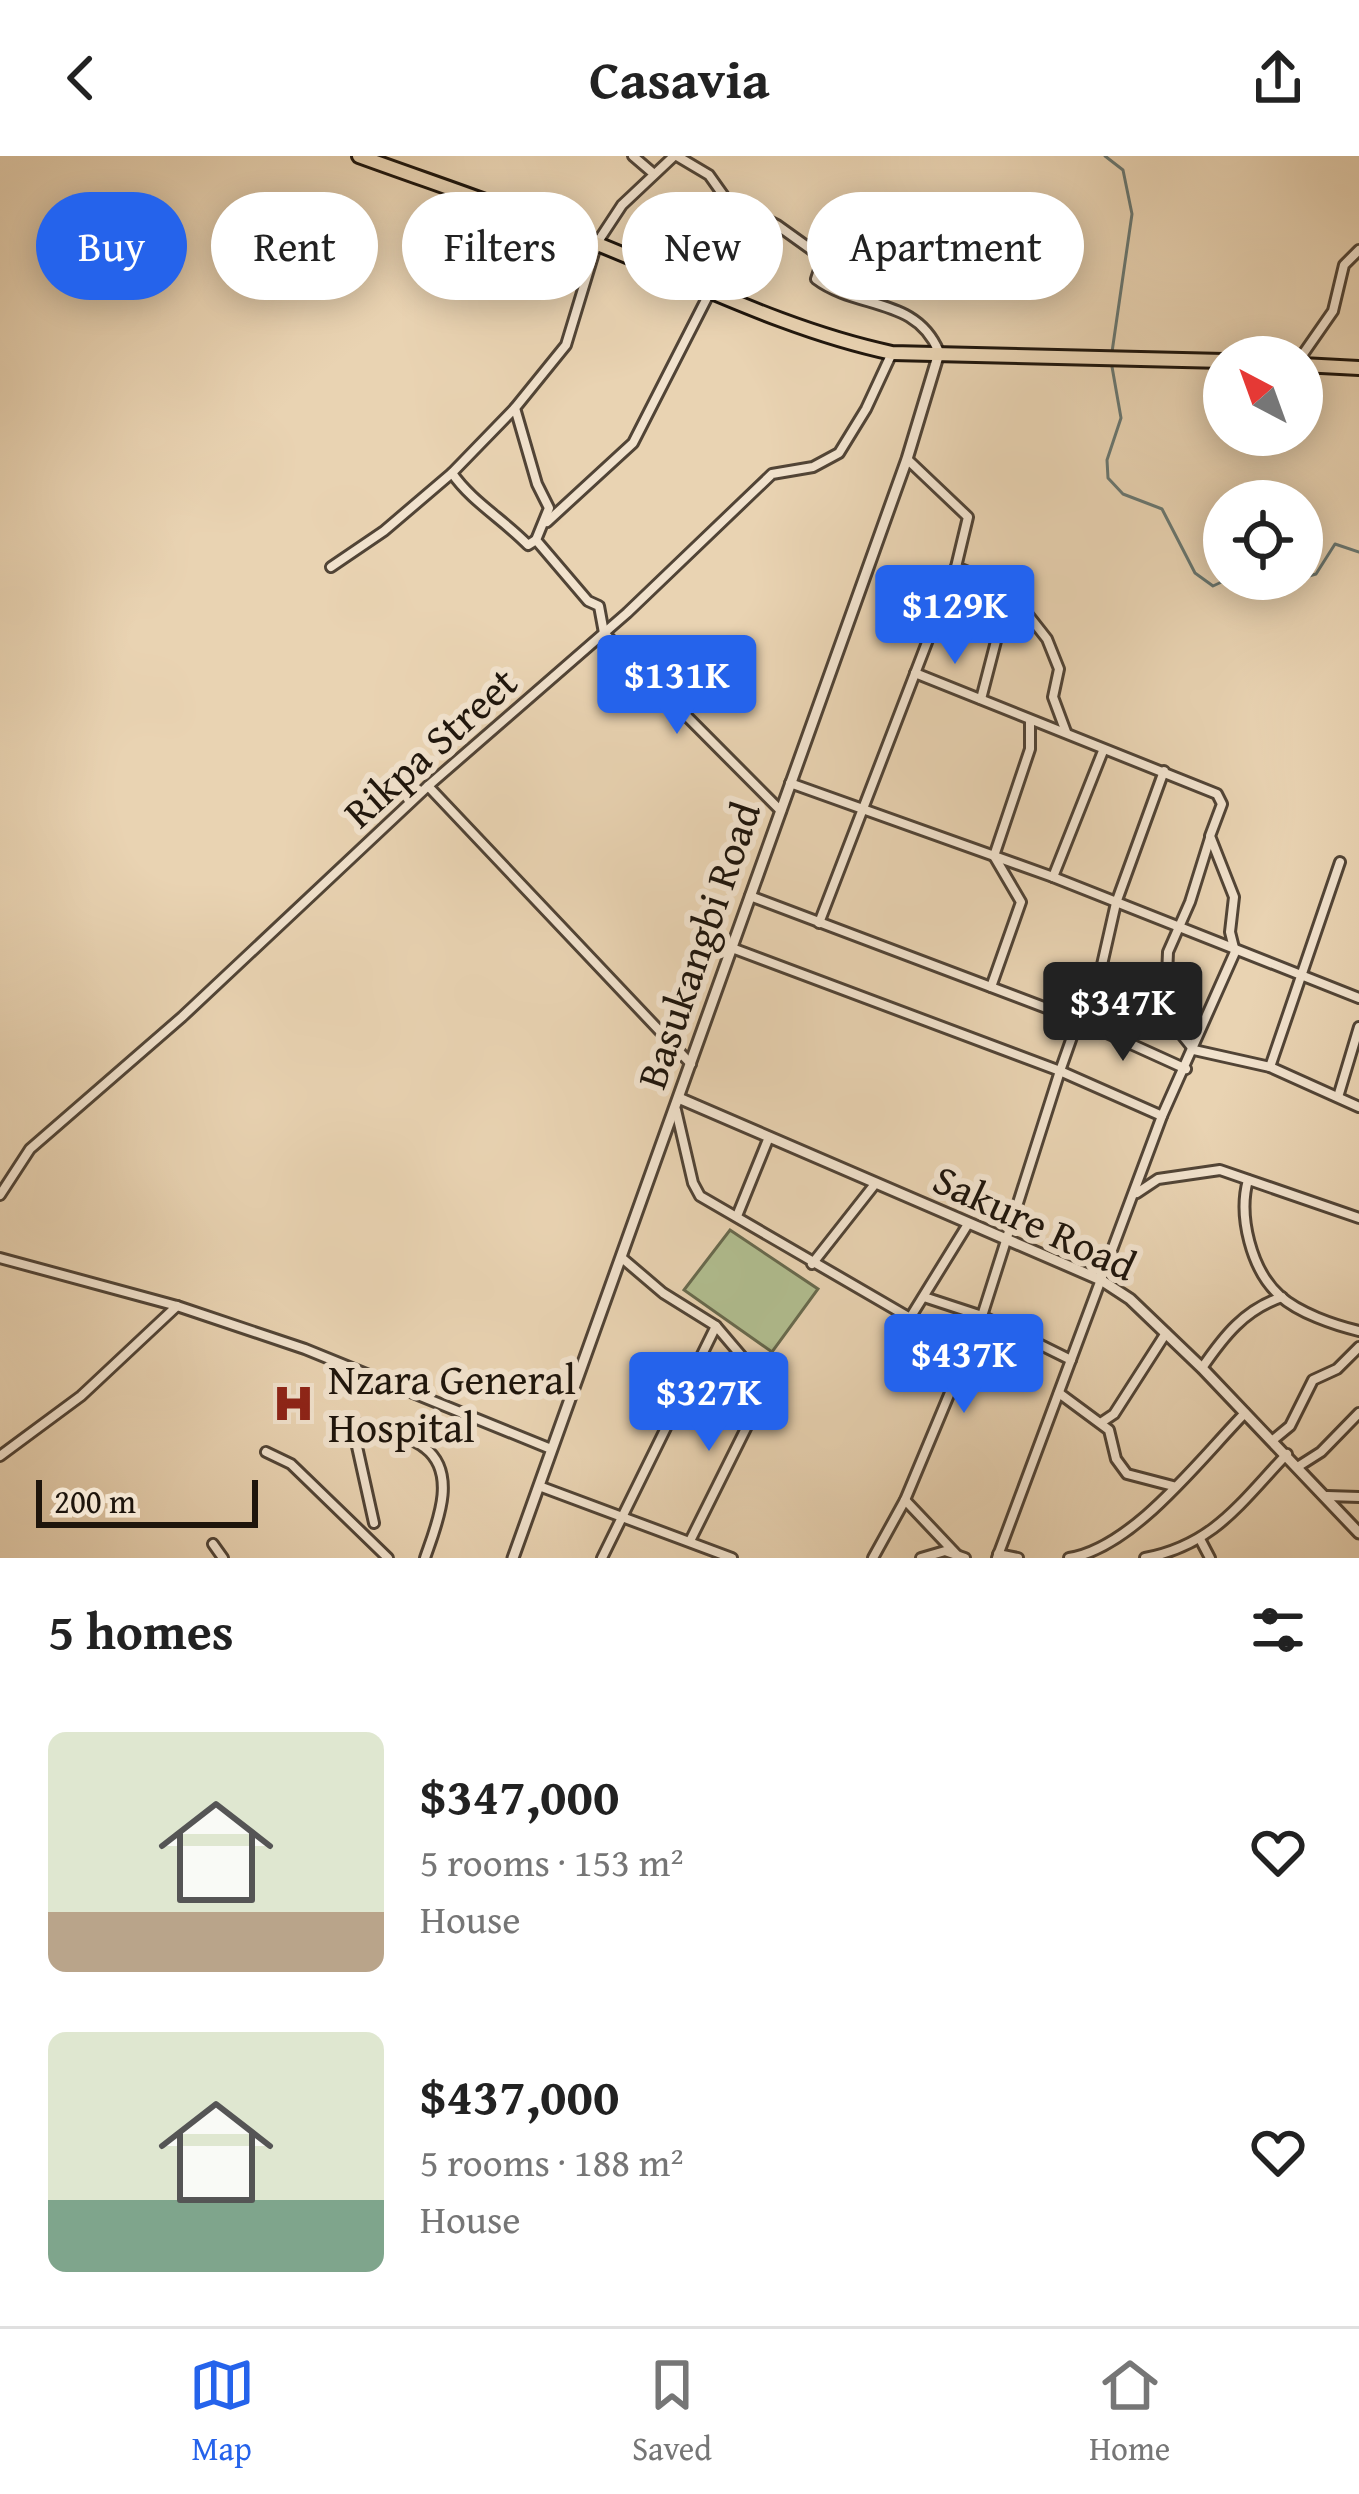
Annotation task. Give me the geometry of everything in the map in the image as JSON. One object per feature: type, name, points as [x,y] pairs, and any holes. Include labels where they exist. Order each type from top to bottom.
[{"type":"main road","points":[[359,156],[457,192]]},
{"type":"main road","points":[[729,300],[839,341],[892,353],[1203,360]]},
{"type":"main road","points":[[1323,364],[1359,368]]},
{"type":"street","points":[[633,156],[654,175]]},
{"type":"street","points":[[598,241],[622,205],[676,156],[709,175],[727,199],[807,246]]},
{"type":"street","points":[[1317,336],[1333,311],[1344,266],[1359,250]]},
{"type":"street","points":[[331,566],[384,531],[452,473],[515,408],[566,345],[580,300]]},
{"type":"street","points":[[545,523],[633,442],[706,300]]},
{"type":"street","points":[[864,300],[916,320],[930,331],[939,352]]},
{"type":"street","name":"Basukangbi Road","points":[[514,1558],[908,459],[939,352]]},
{"type":"street","name":"Rikpa Street","points":[[0,1195],[30,1149],[182,1017],[772,474],[813,467],[838,453],[866,409],[892,353]]},
{"type":"street","points":[[452,473],[464,491],[494,511],[529,545],[536,540],[549,508],[537,484],[515,408]]},
{"type":"street","points":[[819,922],[967,530],[965,512],[908,459]]},
{"type":"street","points":[[536,540],[588,601],[598,606],[604,633],[781,811]]},
{"type":"street","points":[[956,567],[1002,585],[1054,650],[1059,669],[1053,697],[1066,733]]},
{"type":"street","points":[[981,699],[1002,618],[1013,596]]},
{"type":"street","points":[[915,673],[1222,798],[1190,902],[1168,952],[1166,1002],[1174,1025],[1194,1050],[1270,1067],[1359,1107]]},
{"type":"street","points":[[992,987],[1021,902],[994,856],[1030,749],[1030,722]]},
{"type":"street","points":[[1053,877],[1103,751]]},
{"type":"street","points":[[873,1558],[905,1500],[982,1316],[1060,1071],[1099,978],[1116,903],[1164,771]]},
{"type":"street","points":[[790,782],[1053,877],[1359,998]]},
{"type":"street","points":[[428,786],[692,1065]]},
{"type":"street","points":[[1018,1558],[998,1556],[1162,1116],[1235,952],[1230,932],[1234,897],[1210,836]]},
{"type":"street","points":[[1270,1067],[1340,862]]},
{"type":"street","points":[[750,896],[1078,1020],[1186,1069]]},
{"type":"street","points":[[732,948],[1060,1071],[1162,1116]]},
{"type":"street","points":[[1348,994],[1359,988]]},
{"type":"street","points":[[1338,1097],[1359,1027]]},
{"type":"street","points":[[678,1105],[700,1196],[910,1318],[968,1224]]},
{"type":"street","name":"Sakure Road","points":[[678,1105],[769,1137],[1101,1280],[1130,1299],[1202,1368],[1359,1533]]},
{"type":"street","points":[[736,1216],[769,1137]]},
{"type":"street","points":[[1136,1194],[1158,1179],[1220,1170],[1359,1218]]},
{"type":"street","points":[[1248,1180],[1243,1198],[1258,1265],[1282,1298],[1359,1331]]},
{"type":"street","points":[[812,1264],[875,1184]]},
{"type":"street","points":[[0,1258],[177,1306],[305,1349],[551,1449]]},
{"type":"street","points":[[622,1258],[663,1293],[716,1326],[766,1386],[688,1558]]},
{"type":"street","points":[[923,1297],[982,1316],[1071,1360]]},
{"type":"street","points":[[1202,1368],[1236,1324],[1261,1304],[1282,1298]]},
{"type":"street","points":[[0,1456],[81,1396],[177,1306]]},
{"type":"street","points":[[602,1558],[716,1326]]},
{"type":"street","points":[[1102,1422],[1114,1414],[1166,1333]]},
{"type":"street","points":[[1273,1440],[1290,1426],[1313,1380],[1337,1369],[1359,1347]]},
{"type":"street","points":[[1059,1393],[1109,1430],[1116,1459],[1127,1474],[1173,1486]]},
{"type":"street","points":[[1069,1558],[1103,1549],[1130,1530],[1246,1413]]},
{"type":"street","points":[[1299,1466],[1321,1452],[1359,1413]]},
{"type":"street","points":[[374,1523],[351,1422],[424,1446],[440,1466],[441,1511],[425,1558]]},
{"type":"street","points":[[266,1452],[291,1464],[388,1558]]},
{"type":"street","points":[[1145,1558],[1174,1553],[1200,1539],[1225,1520],[1287,1454]]},
{"type":"street","points":[[539,1486],[732,1558]]},
{"type":"street","points":[[1327,1496],[1359,1497]]},
{"type":"street","points":[[905,1500],[961,1557]]},
{"type":"street","points":[[1200,1539],[1210,1558]]},
{"type":"street","points":[[213,1544],[223,1558]]},
{"type":"street","points":[[921,1558],[935,1551],[961,1557]]},
{"type":"green space","points":[[730,1230],[818,1289],[772,1352],[684,1290]]},
{"type":"waterway","points":[[1105,156],[1123,170],[1132,214],[1112,352]]},
{"type":"waterway","points":[[1111,361],[1121,418],[1107,460],[1108,478],[1123,494],[1162,509],[1195,573],[1203,579]]},
{"type":"waterway","points":[[1323,563],[1335,544],[1359,552]]},
{"type":"place","name":"Nzara General Hospital","points":[[294,1403]]}]
